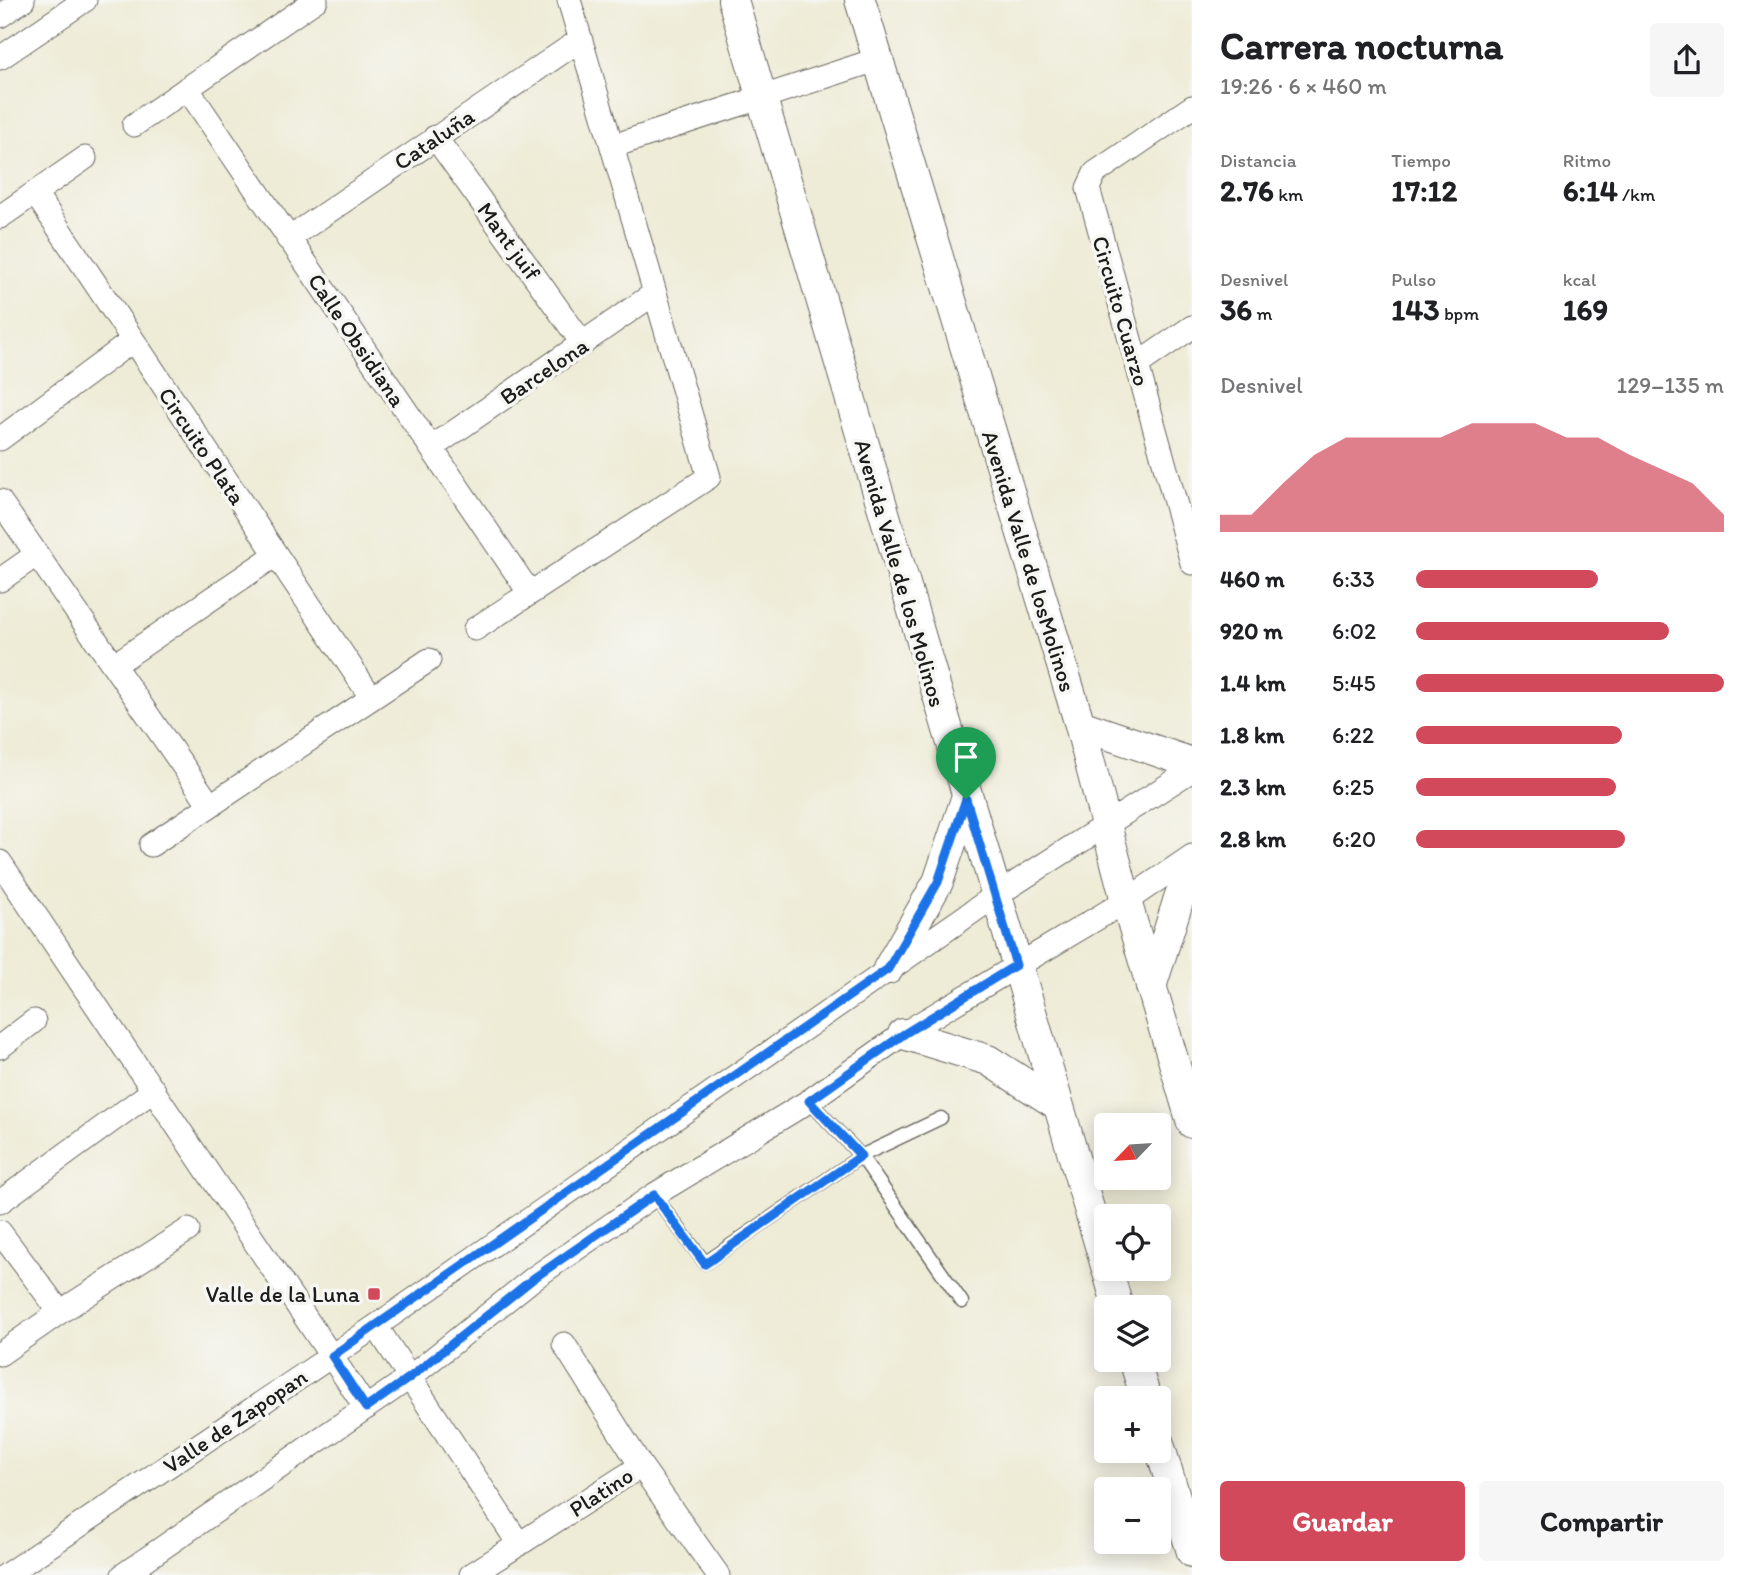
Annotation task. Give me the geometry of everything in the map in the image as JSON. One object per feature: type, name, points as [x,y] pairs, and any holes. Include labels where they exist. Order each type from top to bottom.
[{"type":"street","points":[[0,16],[23,0]]},
{"type":"street","points":[[0,58],[85,0]]},
{"type":"street","points":[[134,125],[316,0]]},
{"type":"street","points":[[475,629],[709,477],[569,0]]},
{"type":"street","name":"Avenida Valle de los Molinos","points":[[733,0],[759,97],[1094,1226]]},
{"type":"street","name":"Avenida Valle de losMolinos","points":[[859,0],[1080,725],[1126,901],[1192,1123]]},
{"type":"street","name":"Cataluña","points":[[288,239],[580,40]]},
{"type":"street","points":[[613,146],[876,60]]},
{"type":"street","name":"Calle Obsidiana","points":[[187,88],[529,592]]},
{"type":"street","name":"Circuito Cuarzo","points":[[1192,107],[1095,173],[1087,188],[1188,533],[1192,563]]},
{"type":"street","name":"Mant juif","points":[[435,137],[583,344]]},
{"type":"street","points":[[0,218],[85,158]]},
{"type":"street","name":"Circuito Plata","points":[[35,193],[274,556],[371,697]]},
{"type":"street","name":"Barcelona","points":[[431,448],[655,293]]},
{"type":"street","points":[[1138,364],[1192,327]]},
{"type":"street","points":[[0,439],[132,341]]},
{"type":"street","points":[[0,500],[210,805]]},
{"type":"street","points":[[0,580],[36,555]]},
{"type":"street","points":[[114,665],[274,556]]},
{"type":"street","points":[[151,845],[429,660]]},
{"type":"street","points":[[1080,725],[1192,763]]},
{"type":"street","name":"Valle de Zapopan","points":[[21,1571],[888,969],[995,896],[1192,770]]},
{"type":"street","points":[[888,969],[938,882],[966,799]]},
{"type":"street","points":[[123,1575],[409,1378],[534,1278],[654,1195],[809,1101],[904,1034],[1126,901],[1192,856]]},
{"type":"street","points":[[0,862],[366,1408]]},
{"type":"street","points":[[1152,987],[1180,895],[1192,878]]},
{"type":"street","points":[[0,1047],[34,1021]]},
{"type":"street","points":[[904,1034],[988,1060],[1058,1105]]},
{"type":"street","points":[[0,1202],[154,1090]]},
{"type":"street","points":[[0,1354],[188,1230]]},
{"type":"street","points":[[0,1232],[60,1312]]},
{"type":"street","points":[[376,1326],[519,1544]]},
{"type":"street","points":[[564,1344],[641,1466]]},
{"type":"street","points":[[1165,1463],[1192,1552]]},
{"type":"street","name":"Platino","points":[[480,1573],[519,1544],[641,1466],[719,1575]]},
{"type":"lane","points":[[809,1101],[861,1156],[962,1302]]},
{"type":"lane","points":[[654,1195],[705,1264],[861,1156],[941,1118]]},
{"type":"place","name":"Valle de la Luna","points":[[374,1294]]},
{"type":"route","points":[[966,799],[1016,965],[904,1034],[809,1101],[861,1156],[705,1264],[654,1195],[534,1278],[409,1378],[366,1408],[332,1356],[888,969],[938,882],[966,799]]}]
